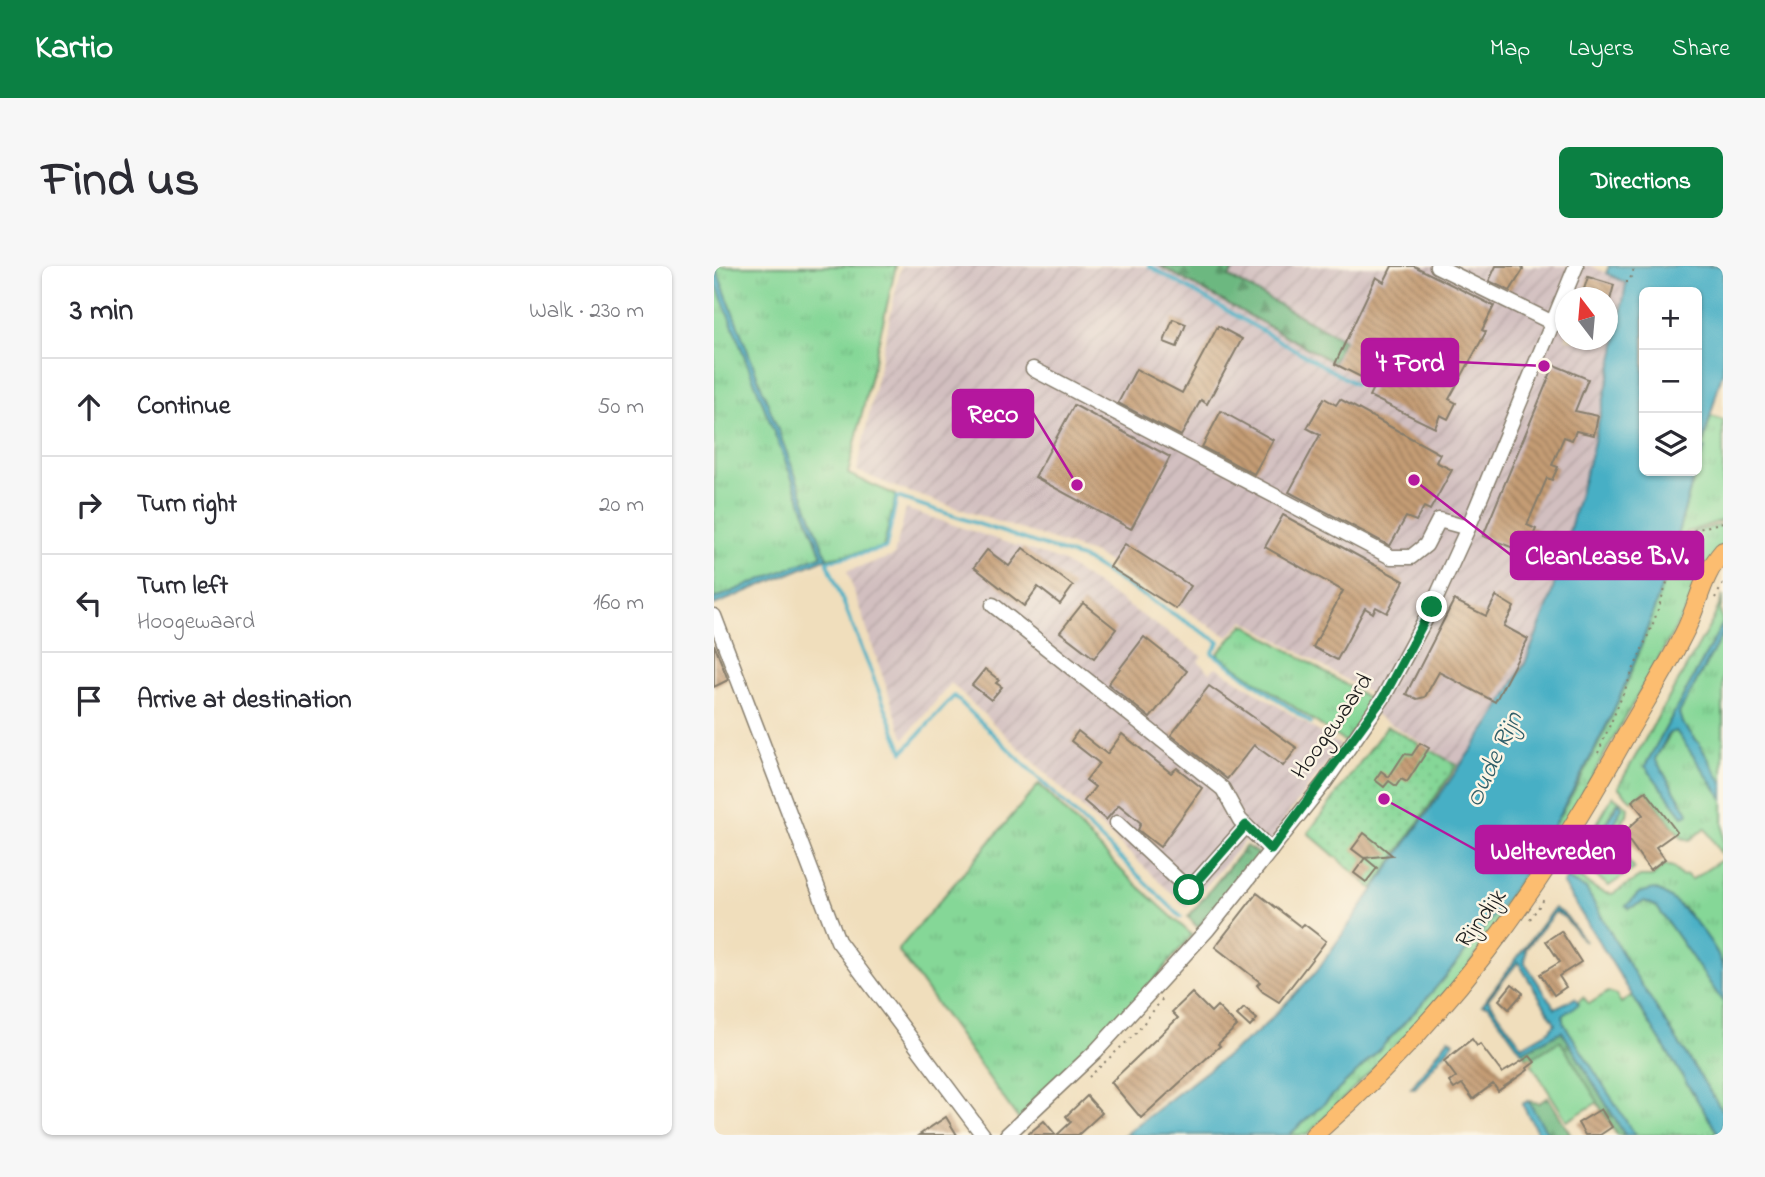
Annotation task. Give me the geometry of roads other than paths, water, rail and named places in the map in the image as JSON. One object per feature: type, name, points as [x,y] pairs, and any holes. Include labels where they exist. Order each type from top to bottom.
[{"type":"main road","name":"Rijndijk","points":[[1314,1135],[1389,1066],[1446,1003],[1529,897],[1636,718],[1687,626],[1700,589],[1723,551]]},
{"type":"street","points":[[1437,266],[1555,324]]},
{"type":"street","name":"Hoogewaard","points":[[1568,287],[1576,266]]},
{"type":"street","name":"Hoogewaard","points":[[1007,1135],[1145,1000],[1325,782],[1392,684],[1468,528],[1555,324]]},
{"type":"street","points":[[1033,369],[1391,557],[1411,557],[1426,545],[1439,520],[1468,528]]},
{"type":"street","points":[[993,606],[1223,789],[1246,825],[1271,850]]},
{"type":"street","points":[[714,616],[838,941],[983,1135]]},
{"type":"street","points":[[1117,823],[1189,890],[1246,825]]},
{"type":"water","points":[[715,266],[827,558],[714,605],[714,599],[822,555],[714,278]]},
{"type":"water","name":"Oude Rijn","points":[[1609,266],[1723,266],[1723,370],[1702,446],[1702,287],[1639,287],[1639,476],[1694,476],[1665,577],[1637,654],[1595,748],[1536,857],[1538,861],[1530,865],[1476,939],[1418,1008],[1356,1073],[1289,1135],[1124,1135],[1260,1030],[1316,972],[1492,720],[1525,663],[1549,603],[1592,450],[1615,350],[1618,350],[1626,283],[1606,273]]},
{"type":"water","points":[[1723,623],[1723,633],[1679,713],[1682,723],[1698,742],[1723,784],[1723,799],[1676,731],[1669,733],[1655,759],[1687,811],[1688,814],[1683,816],[1645,766]]},
{"type":"water","points":[[1619,802],[1622,807],[1613,827],[1624,843],[1618,848],[1611,845],[1603,847],[1589,871],[1580,866]]},
{"type":"water","points":[[1566,879],[1586,889],[1627,962],[1723,1112],[1723,1135],[1719,1135],[1563,884]]},
{"type":"water","points":[[1654,889],[1675,902],[1696,922],[1713,946],[1723,968],[1723,1002],[1657,907],[1645,901],[1630,908],[1626,906],[1639,893]]},
{"type":"water","points":[[1554,908],[1566,916],[1585,942],[1565,918],[1555,912],[1526,949],[1525,963],[1555,1008],[1575,998],[1579,1004],[1563,1015],[1563,1022],[1635,1135],[1625,1135],[1562,1031],[1522,1052],[1488,1005],[1482,1005]],"holes":[[[1518,962],[1555,1023],[1550,1030],[1522,1046],[1488,999]]]},
{"type":"water","points":[[1449,1038],[1454,1042],[1415,1088],[1411,1088]]},
{"type":"water","points":[[1528,1101],[1549,1135],[1539,1135],[1522,1104]]},
{"type":"waterway","points":[[1149,266],[1355,384]]},
{"type":"waterway","points":[[1181,917],[954,696],[903,752],[827,561],[886,548],[897,497],[1084,559],[1219,642],[1212,653],[1311,723]]},
{"type":"place","name":"'t Ford","points":[[1544,366]]},
{"type":"place","name":"CleanLease B.V.","points":[[1414,480]]},
{"type":"place","name":"Reco","points":[[1077,485]]},
{"type":"place","name":"Weltevreden","points":[[1384,799]]}]
